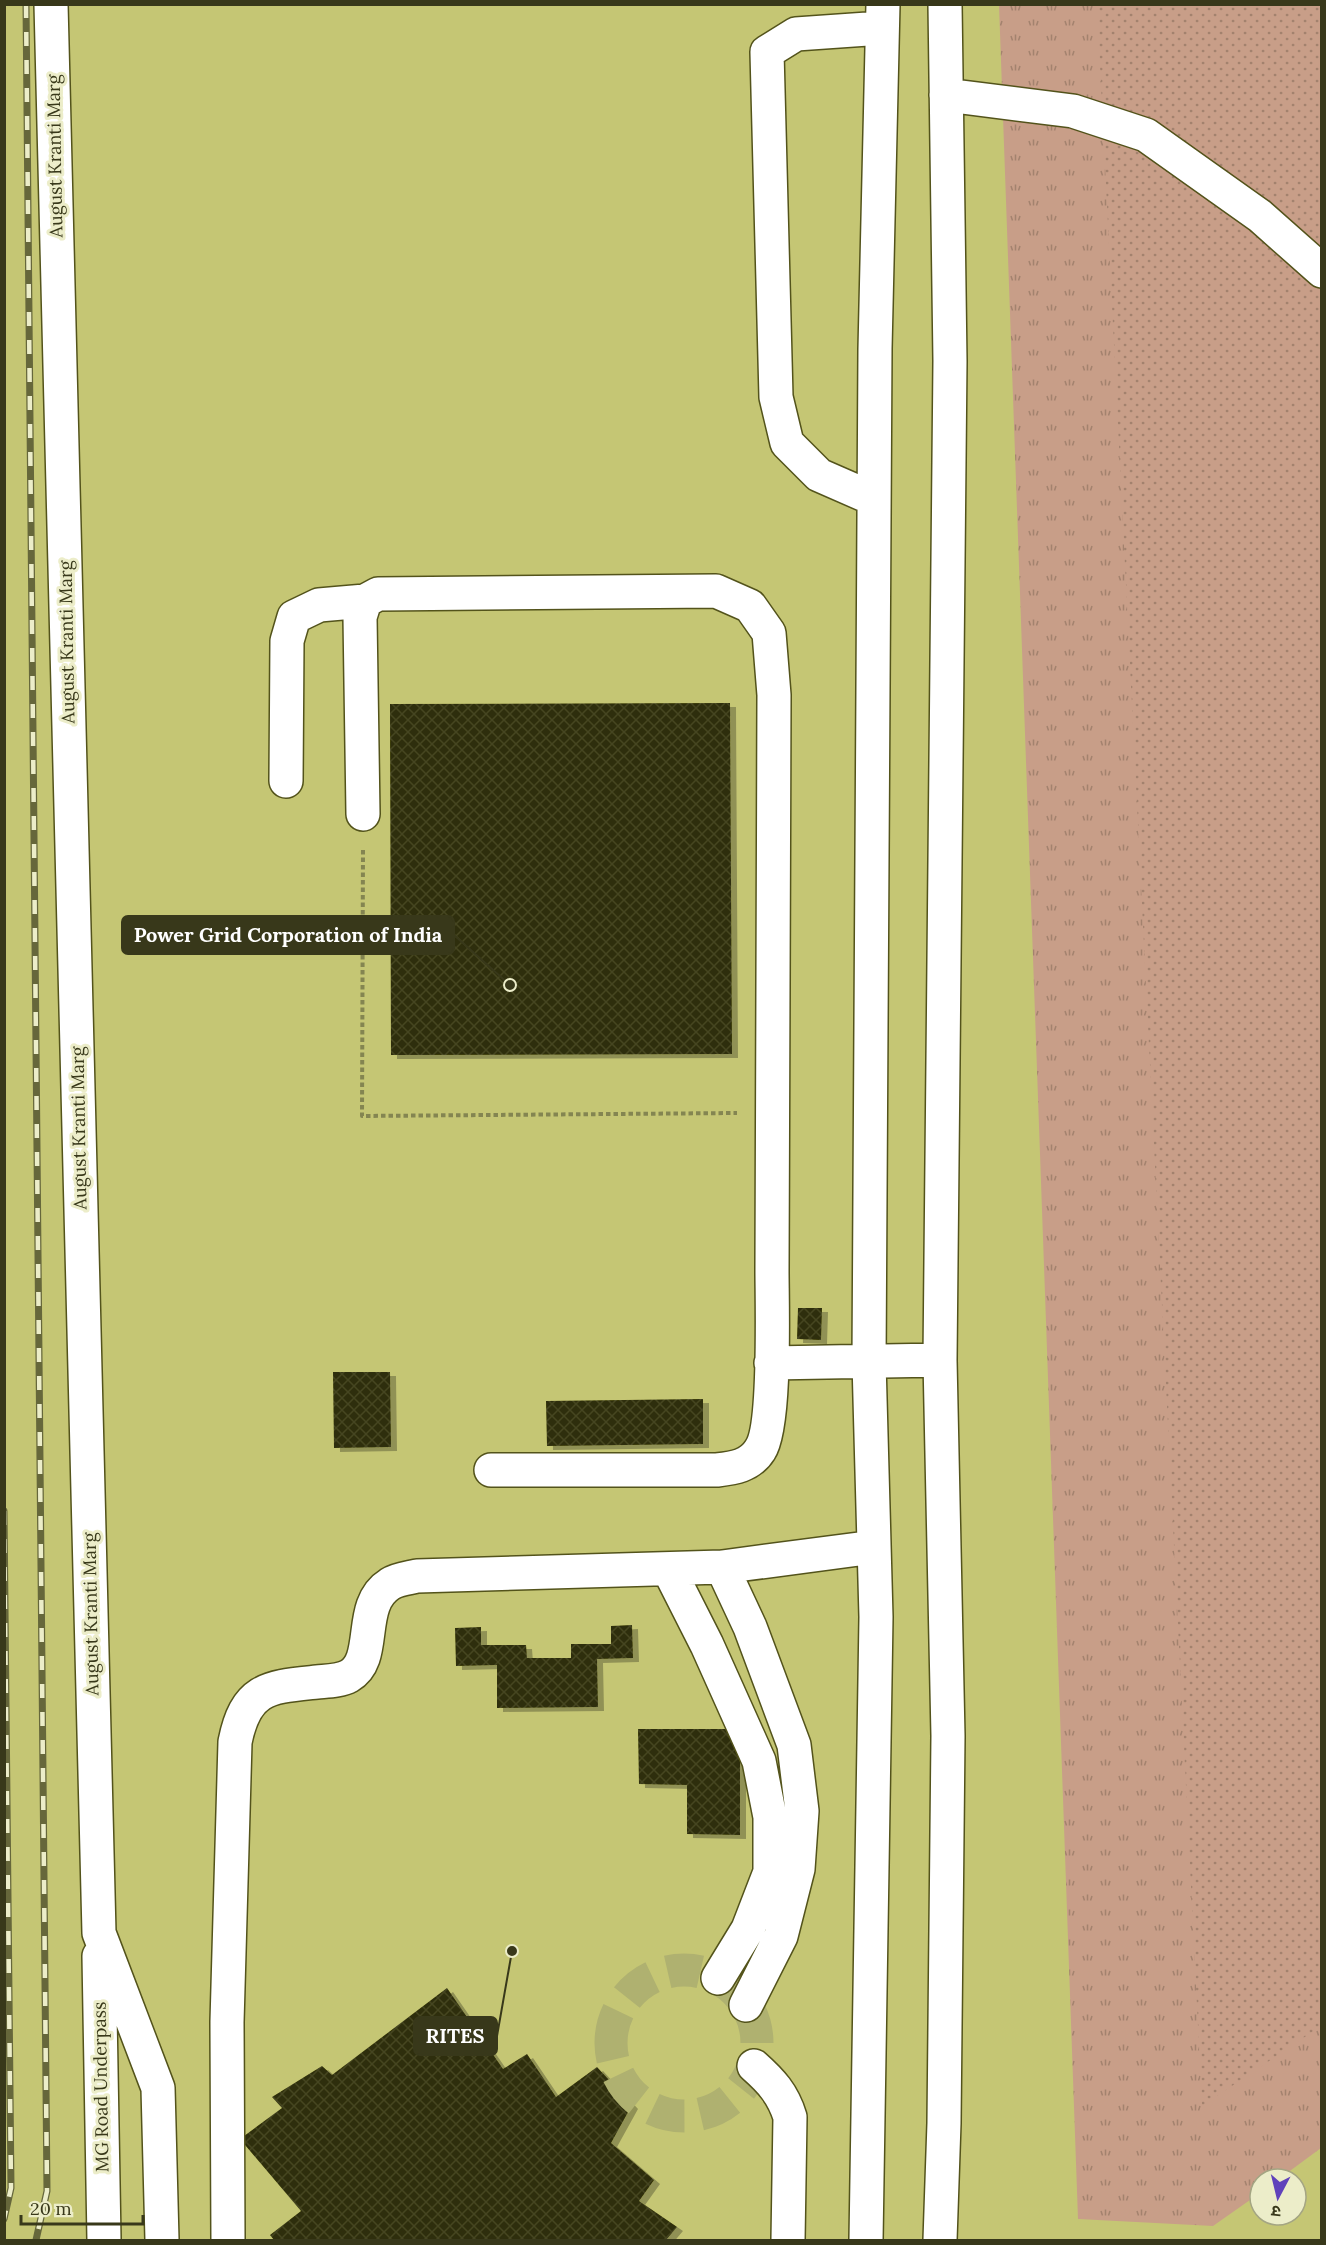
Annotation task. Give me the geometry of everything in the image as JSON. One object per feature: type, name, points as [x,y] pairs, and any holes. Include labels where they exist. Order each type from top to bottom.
[{"type":"street","name":"August Kranti Marg","points":[[51,4],[99,1933],[158,2088],[162,2241]]},
{"type":"street","points":[[940,2241],[944,2123],[948,1736],[940,1359],[950,361],[945,4]]},
{"type":"street","points":[[866,2241],[876,1617],[869,1362],[874,499],[882,16],[796,34],[767,52],[778,406],[787,443],[819,475],[874,499]]},
{"type":"street","points":[[945,95],[1073,111],[1146,135],[1260,216],[1322,271]]},
{"type":"street","points":[[286,781],[287,641],[294,617],[319,605],[365,602],[378,594],[716,591],[750,606],[769,633],[774,695],[774,1113],[769,1424],[761,1450],[742,1467],[717,1470],[491,1470]]},
{"type":"street","points":[[363,814],[360,617],[365,602]]},
{"type":"street","points":[[771,1363],[940,1359]]},
{"type":"street","points":[[228,2241],[226,2022],[235,1742],[239,1720],[251,1702],[273,1687],[334,1680],[349,1676],[361,1664],[370,1613],[377,1595],[391,1583],[417,1576],[722,1567],[874,1547]]},
{"type":"street","points":[[722,1567],[750,1627],[794,1745],[802,1811],[798,1869],[781,1936],[746,2005]]},
{"type":"street","points":[[669,1570],[707,1645],[759,1761],[770,1817],[770,1872],[748,1929],[718,1978]]},
{"type":"street","name":"MG Road Underpass","points":[[99,1933],[104,2241]]},
{"type":"street","points":[[754,2066],[772,2082],[785,2100],[790,2117],[788,2241]]},
{"type":"path","points":[[363,814],[362,1116],[774,1113]]},
{"type":"shaded area","points":[[5,5],[1321,5],[1321,2240],[5,2240]]},
{"type":"green space","points":[[999,5],[1321,5],[1321,2148],[1295,2167],[1248,2167],[1248,2201],[1213,2226],[1078,2219]]},
{"type":"green space","points":[[1097,5],[1321,5],[1321,2026],[1202,2106]]},
{"type":"building","points":[[730,703],[732,1054],[391,1055],[390,704]]},
{"type":"building","points":[[798,1308],[822,1308],[821,1340],[797,1339]]},
{"type":"building","points":[[333,1372],[390,1372],[391,1447],[334,1448]]},
{"type":"building","points":[[703,1399],[703,1444],[547,1446],[546,1401]]},
{"type":"building","points":[[632,1625],[633,1658],[597,1659],[598,1707],[497,1708],[497,1665],[456,1666],[455,1628],[481,1627],[481,1645],[526,1645],[527,1658],[571,1658],[571,1644],[611,1644],[611,1626]]},
{"type":"building","points":[[638,1729],[740,1729],[740,1835],[687,1834],[687,1785],[639,1784]]},
{"type":"building","points":[[447,1988],[503,2069],[527,2054],[556,2097],[597,2067],[632,2105],[611,2143],[654,2180],[639,2201],[677,2227],[666,2240],[274,2240],[270,2235],[301,2211],[240,2139],[282,2108],[272,2097],[322,2066],[332,2075]]},
{"type":"tunnel","points":[[684,1970],[698,1971],[712,1976],[725,1982],[736,1991],[745,2002],[751,2015],[756,2029],[757,2043],[756,2057],[751,2071],[745,2084],[736,2095],[725,2104],[712,2110],[698,2115],[684,2116],[670,2115],[656,2110],[643,2104],[632,2095],[623,2084],[617,2071],[612,2057],[611,2043],[612,2029],[617,2015],[623,2002],[632,1991],[643,1982],[656,1976],[670,1971],[684,1970]]},
{"type":"railway","points":[[26,4],[47,2191],[36,2240]]},
{"type":"railway","points":[[4,1511],[11,2188],[4,2219]]},
{"type":"place","name":"Power Grid Corporation of India","points":[[510,985]]},
{"type":"place","name":"RITES","points":[[512,1951]]}]
